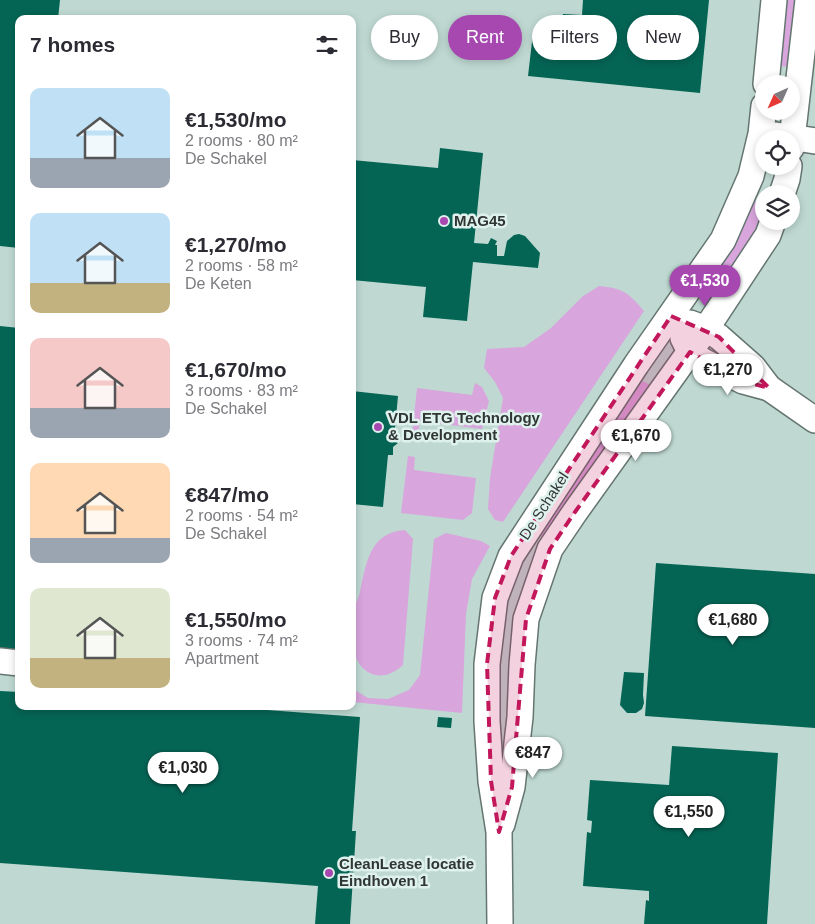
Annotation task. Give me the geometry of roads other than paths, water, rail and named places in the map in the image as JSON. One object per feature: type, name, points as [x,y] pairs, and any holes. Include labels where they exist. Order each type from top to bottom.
[{"type":"street","points":[[767,75],[774,0]]},
{"type":"street","points":[[800,142],[808,0]]},
{"type":"street","name":"De Schakel","points":[[500,924],[499,832],[491,781],[487,721],[487,664],[495,598],[511,556],[636,365],[665,311],[723,240],[751,176],[755,159]]},
{"type":"street","name":"De Schakel","points":[[499,832],[512,786],[520,717],[526,619],[550,550],[706,329],[770,230]]},
{"type":"street","points":[[665,311],[706,329],[719,337],[753,367],[774,382],[815,420]]},
{"type":"street","points":[[665,311],[690,352],[703,361],[743,382],[774,382]]},
{"type":"street","points":[[0,661],[15,663]]},
{"type":"place","name":"MAG45","points":[[444,221]]},
{"type":"place","name":"VDL ETG Technology & Development","points":[[378,427]]},
{"type":"place","name":"CleanLease locatie Eindhoven 1","points":[[329,873]]}]
